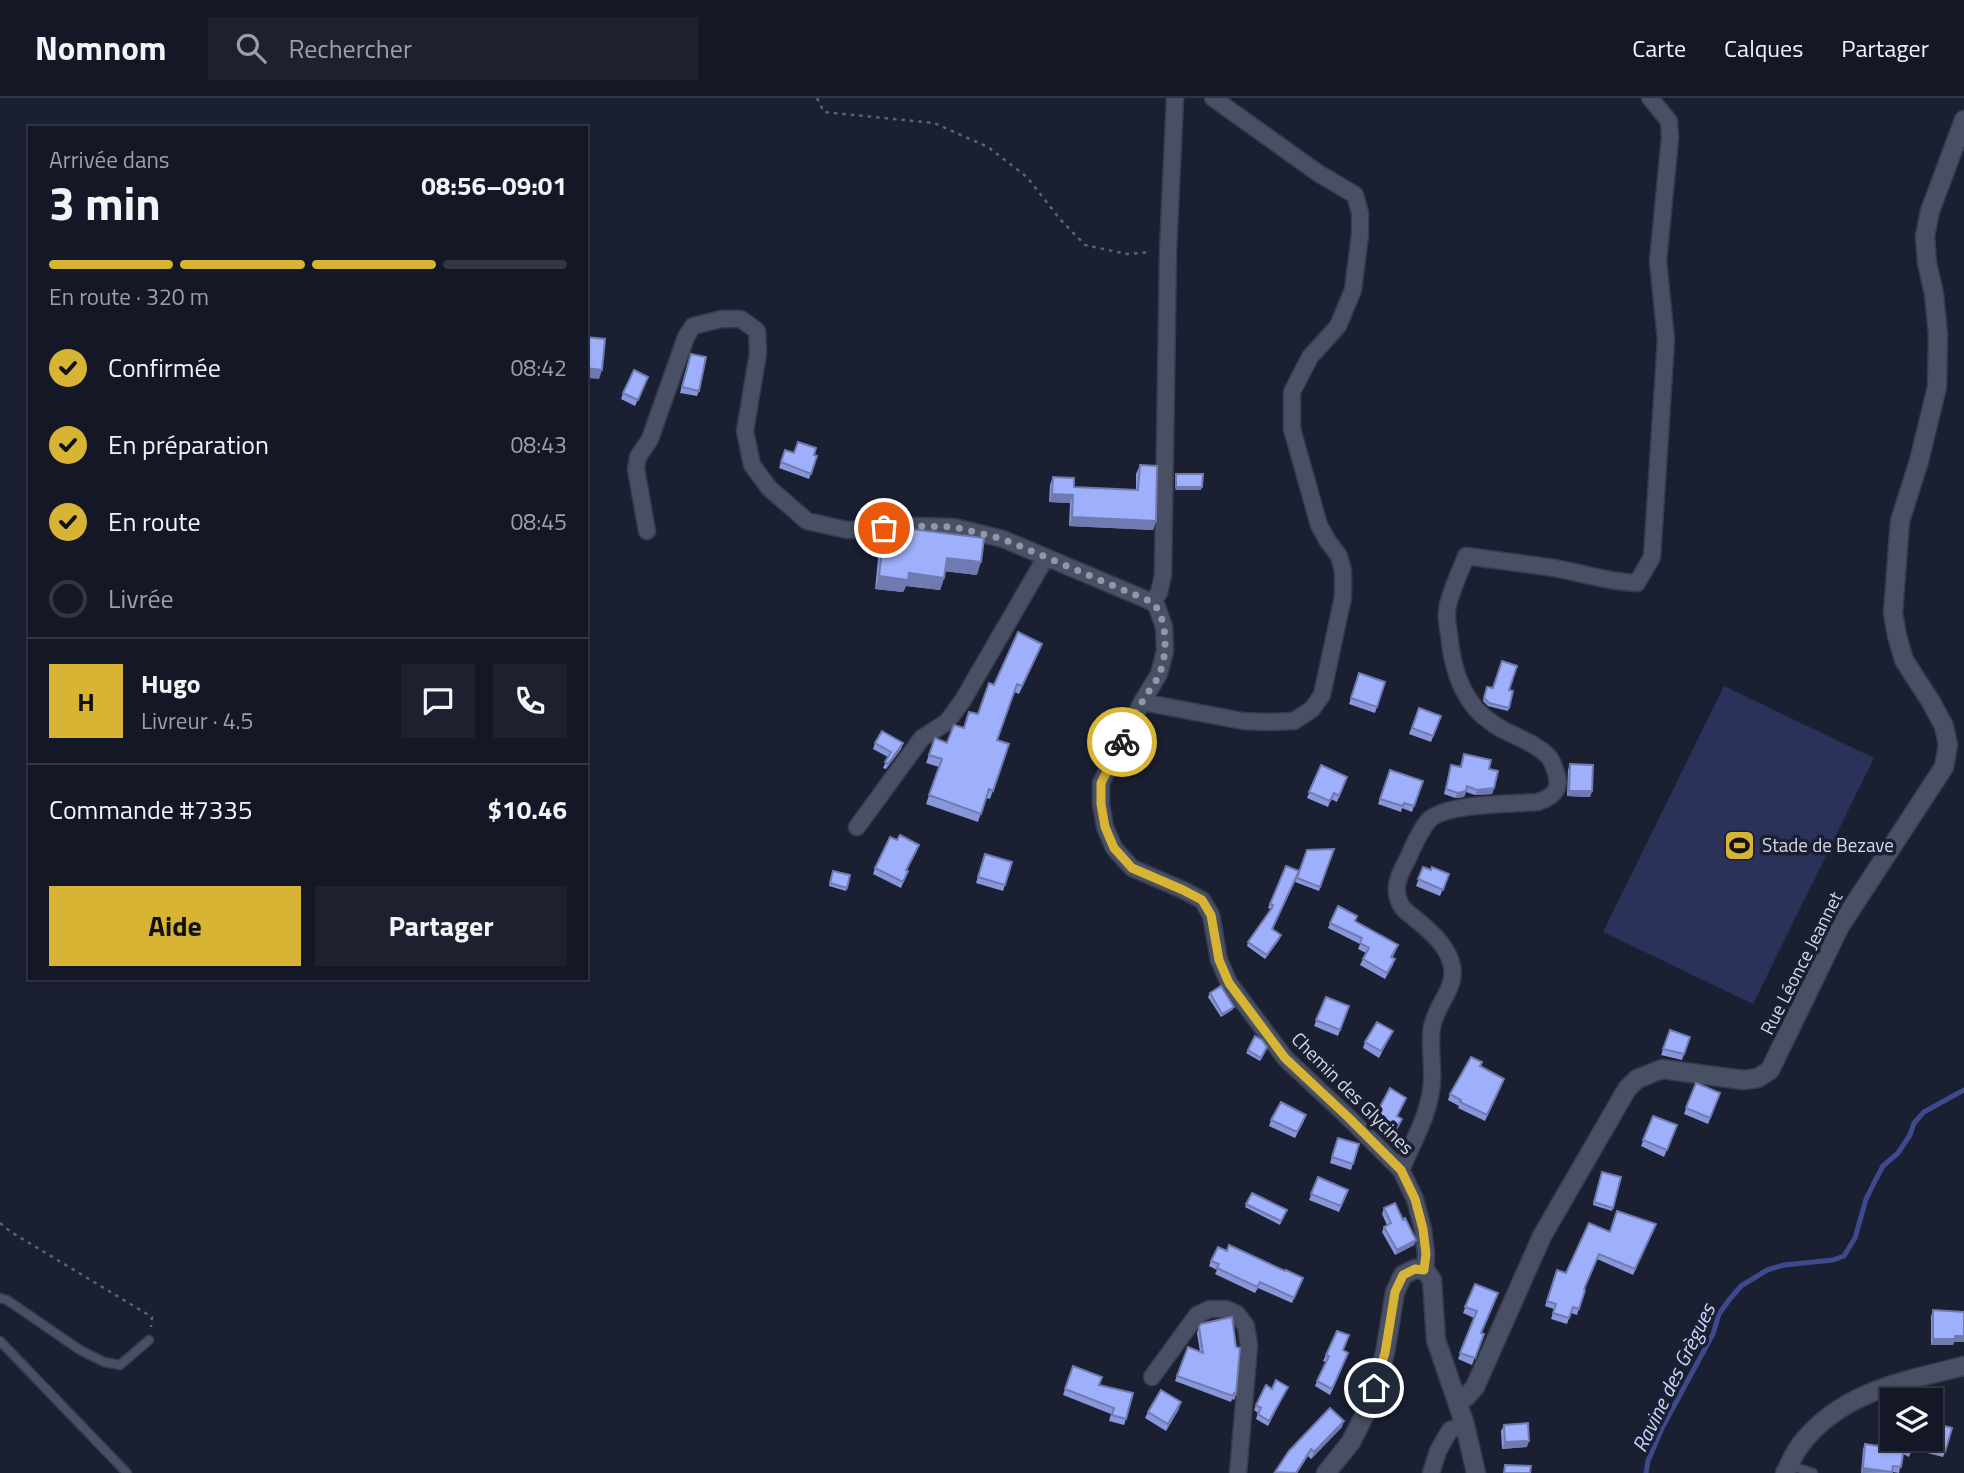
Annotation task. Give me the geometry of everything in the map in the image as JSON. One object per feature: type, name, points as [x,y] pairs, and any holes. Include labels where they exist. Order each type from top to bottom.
[{"type":"street","points":[[647,531],[636,469],[638,457],[650,439],[686,337],[694,326],[722,319],[741,319],[757,331],[758,353],[744,431],[752,465],[769,488],[807,521],[847,530],[914,526],[954,527],[1003,539],[1152,602],[1159,593],[1163,575],[1168,251],[1175,98]]},
{"type":"street","points":[[1142,702],[1243,721],[1294,720],[1312,709],[1322,695],[1343,597],[1343,571],[1339,556],[1319,525],[1292,429],[1292,392],[1310,357],[1338,326],[1353,289],[1360,213],[1355,195],[1318,173],[1213,98]]},
{"type":"street","points":[[1401,1170],[1430,1098],[1433,1079],[1432,1026],[1450,987],[1452,975],[1451,962],[1443,945],[1403,909],[1396,894],[1397,879],[1423,829],[1441,812],[1455,808],[1538,802],[1556,792],[1558,783],[1551,758],[1536,745],[1492,723],[1474,708],[1463,691],[1451,656],[1447,610],[1466,556],[1548,567],[1617,583],[1637,583],[1652,557],[1666,340],[1658,261],[1670,138],[1669,121],[1650,98]]},
{"type":"street","name":"Rue Léonce Jeannet","points":[[1457,1402],[1475,1387],[1542,1236],[1627,1089],[1637,1079],[1662,1069],[1744,1080],[1758,1078],[1770,1070],[1840,926],[1944,767],[1948,745],[1944,726],[1904,660],[1896,636],[1893,613],[1900,521],[1919,461],[1937,387],[1938,335],[1925,236],[1930,211],[1964,120]]},
{"type":"street","points":[[857,827],[922,738],[947,722],[963,700],[1046,557]]},
{"type":"street","name":"Chemin des Glycines","points":[[1152,602],[1157,607],[1164,627],[1165,651],[1160,674],[1142,702],[1101,783],[1105,827],[1114,848],[1132,868],[1202,900],[1211,915],[1219,960],[1229,983],[1285,1058],[1401,1170],[1415,1199],[1423,1229],[1426,1254],[1424,1270]]},
{"type":"street","points":[[1326,1473],[1351,1442],[1369,1406],[1385,1353],[1395,1292],[1403,1275],[1415,1269],[1424,1270],[1432,1280],[1436,1340],[1465,1425],[1476,1473]]},
{"type":"street","points":[[1152,1377],[1197,1315],[1210,1310],[1226,1309],[1237,1314],[1246,1326],[1249,1346],[1238,1473]]},
{"type":"street","points":[[1787,1469],[1799,1446],[1817,1425],[1837,1409],[1894,1383],[1964,1366]]},
{"type":"street","points":[[1431,1473],[1438,1451],[1450,1430],[1465,1425]]},
{"type":"lane","points":[[0,1298],[7,1300],[80,1350],[104,1362],[120,1365],[149,1340]]},
{"type":"lane","points":[[0,1341],[127,1473]]},
{"type":"lane","points":[[1787,1469],[1813,1473]]},
{"type":"path","points":[[817,98],[824,112],[934,123],[988,147],[1027,177],[1084,245],[1127,254],[1168,251]]},
{"type":"path","points":[[0,1223],[152,1317],[149,1340]]},
{"type":"shaded area","name":"Stade de Bezave","points":[[1724,686],[1874,758],[1753,1004],[1603,932]]},
{"type":"building","points":[[588,337],[605,339],[602,370],[588,368]]},
{"type":"building","points":[[691,354],[706,357],[699,391],[682,387]]},
{"type":"building","points":[[634,370],[648,377],[638,400],[623,393]]},
{"type":"building","points":[[798,442],[816,448],[814,455],[817,456],[811,474],[781,462],[785,450],[794,453]]},
{"type":"building","points":[[1140,465],[1157,466],[1156,521],[1072,517],[1073,495],[1052,494],[1053,477],[1074,478],[1074,487],[1138,490]]},
{"type":"building","points":[[1176,474],[1203,474],[1202,487],[1176,487]]},
{"type":"building","points":[[885,526],[984,538],[981,562],[947,558],[944,578],[909,573],[908,580],[879,576]]},
{"type":"building","points":[[1018,632],[1042,644],[1022,686],[1017,684],[997,740],[1009,744],[993,791],[989,789],[981,814],[929,795],[942,759],[929,755],[935,738],[947,743],[954,725],[964,728],[969,712],[978,714],[989,683],[994,685]]},
{"type":"building","points":[[1502,661],[1517,666],[1509,690],[1513,691],[1509,708],[1489,703],[1484,698],[1487,687],[1493,688]]},
{"type":"building","points":[[1359,673],[1385,682],[1377,707],[1351,698]]},
{"type":"building","points":[[1419,708],[1441,716],[1433,736],[1412,728]]},
{"type":"building","points":[[882,731],[903,743],[888,764],[885,762],[891,752],[875,743]]},
{"type":"building","points":[[1464,754],[1491,760],[1489,769],[1498,771],[1494,788],[1477,790],[1467,786],[1466,791],[1458,793],[1446,789],[1451,765],[1461,767]]},
{"type":"building","points":[[1570,764],[1593,765],[1592,791],[1569,791]]},
{"type":"building","points":[[1321,765],[1347,777],[1339,796],[1334,793],[1330,801],[1309,792]]},
{"type":"building","points":[[1390,770],[1423,781],[1414,806],[1404,803],[1403,806],[1380,799]]},
{"type":"building","points":[[900,835],[919,845],[903,882],[875,868],[890,837],[897,840]]},
{"type":"building","points":[[1334,849],[1320,887],[1297,878],[1307,850]]},
{"type":"building","points":[[985,854],[1012,862],[1005,885],[978,877]]},
{"type":"building","points":[[1286,866],[1299,871],[1272,929],[1281,935],[1267,955],[1248,942],[1272,908],[1273,905],[1270,904]]},
{"type":"building","points":[[1423,867],[1431,870],[1432,867],[1449,874],[1443,890],[1418,879]]},
{"type":"building","points":[[833,871],[850,875],[847,888],[830,883]]},
{"type":"building","points":[[1338,906],[1357,916],[1355,921],[1398,945],[1391,957],[1395,959],[1387,973],[1363,959],[1369,948],[1360,943],[1362,938],[1330,923]]},
{"type":"building","points":[[1221,986],[1234,1007],[1222,1014],[1210,993]]},
{"type":"building","points":[[1326,997],[1349,1006],[1340,1030],[1316,1020]]},
{"type":"building","points":[[1377,1022],[1393,1031],[1381,1051],[1365,1042]]},
{"type":"building","points":[[1670,1030],[1690,1037],[1684,1054],[1663,1049]]},
{"type":"building","points":[[1255,1036],[1267,1047],[1261,1058],[1248,1050]]},
{"type":"building","points":[[1471,1057],[1482,1062],[1480,1066],[1504,1079],[1487,1115],[1450,1094]]},
{"type":"building","points":[[1696,1083],[1720,1093],[1710,1118],[1686,1108]]},
{"type":"building","points":[[1390,1088],[1406,1098],[1397,1116],[1402,1119],[1394,1133],[1373,1120]]},
{"type":"building","points":[[1281,1102],[1306,1115],[1297,1132],[1271,1120]]},
{"type":"building","points":[[1653,1116],[1677,1125],[1667,1150],[1643,1140]]},
{"type":"building","points":[[1338,1138],[1359,1144],[1353,1164],[1332,1157]]},
{"type":"building","points":[[1602,1172],[1621,1177],[1613,1208],[1594,1202]]},
{"type":"building","points":[[1318,1177],[1348,1190],[1341,1206],[1311,1194]]},
{"type":"building","points":[[1252,1193],[1287,1210],[1281,1221],[1246,1204]]},
{"type":"building","points":[[1395,1203],[1416,1240],[1397,1250],[1384,1227],[1391,1223],[1384,1208]]},
{"type":"building","points":[[1617,1211],[1656,1224],[1635,1269],[1599,1254],[1584,1289],[1579,1309],[1573,1307],[1569,1318],[1553,1313],[1556,1304],[1547,1301],[1557,1270],[1566,1273],[1589,1223],[1610,1232]]},
{"type":"building","points":[[1229,1245],[1303,1278],[1294,1298],[1260,1282],[1257,1287],[1217,1268],[1219,1264],[1211,1261],[1218,1247],[1227,1251]]},
{"type":"building","points":[[1475,1284],[1498,1293],[1481,1333],[1484,1334],[1475,1358],[1460,1353],[1477,1311],[1465,1307]]},
{"type":"building","points":[[1933,1310],[1964,1312],[1964,1336],[1955,1336],[1955,1339],[1933,1339]]},
{"type":"building","points":[[1232,1317],[1236,1347],[1240,1348],[1236,1394],[1233,1396],[1177,1376],[1188,1347],[1203,1353],[1199,1327],[1201,1324]]},
{"type":"building","points":[[1337,1331],[1349,1335],[1343,1350],[1348,1353],[1332,1389],[1317,1381]]},
{"type":"building","points":[[1073,1366],[1102,1377],[1099,1385],[1133,1393],[1126,1419],[1112,1415],[1114,1408],[1065,1389]]},
{"type":"building","points":[[1276,1380],[1288,1387],[1269,1421],[1258,1414],[1261,1408],[1256,1405],[1266,1385],[1272,1389]]},
{"type":"building","points":[[1161,1390],[1181,1402],[1168,1424],[1148,1412]]},
{"type":"building","points":[[1330,1408],[1344,1421],[1314,1452],[1311,1449],[1296,1473],[1275,1472],[1289,1451]]},
{"type":"building","points":[[1528,1423],[1529,1441],[1505,1442],[1504,1425]]},
{"type":"building","points":[[1943,1426],[1952,1428],[1945,1452],[1942,1451]]},
{"type":"building","points":[[1880,1439],[1880,1451],[1904,1451],[1901,1467],[1893,1466],[1892,1472],[1863,1468],[1865,1444],[1878,1446]]},
{"type":"building","points":[[1505,1465],[1531,1466],[1530,1473],[1504,1473]]},
{"type":"waterway","name":"Ravine des Grègues","points":[[1646,1473],[1648,1461],[1662,1428],[1713,1334],[1719,1314],[1729,1300],[1741,1286],[1767,1270],[1844,1256],[1855,1238],[1866,1199],[1876,1179],[1883,1166],[1898,1153],[1910,1135],[1914,1123],[1924,1112],[1964,1090]]},
{"type":"way so far","points":[[884,528],[954,527],[1003,539],[1152,602],[1157,607],[1164,627],[1165,651],[1160,674],[1122,742]]},
{"type":"place","name":"Stade de Bezave","points":[[1739,845]]},
{"type":"route","points":[[1122,742],[1101,783],[1105,827],[1114,848],[1132,868],[1202,900],[1211,915],[1219,960],[1229,983],[1285,1058],[1401,1170],[1415,1199],[1423,1229],[1426,1254],[1424,1270],[1415,1269],[1403,1275],[1395,1292],[1385,1353],[1374,1388]]}]
